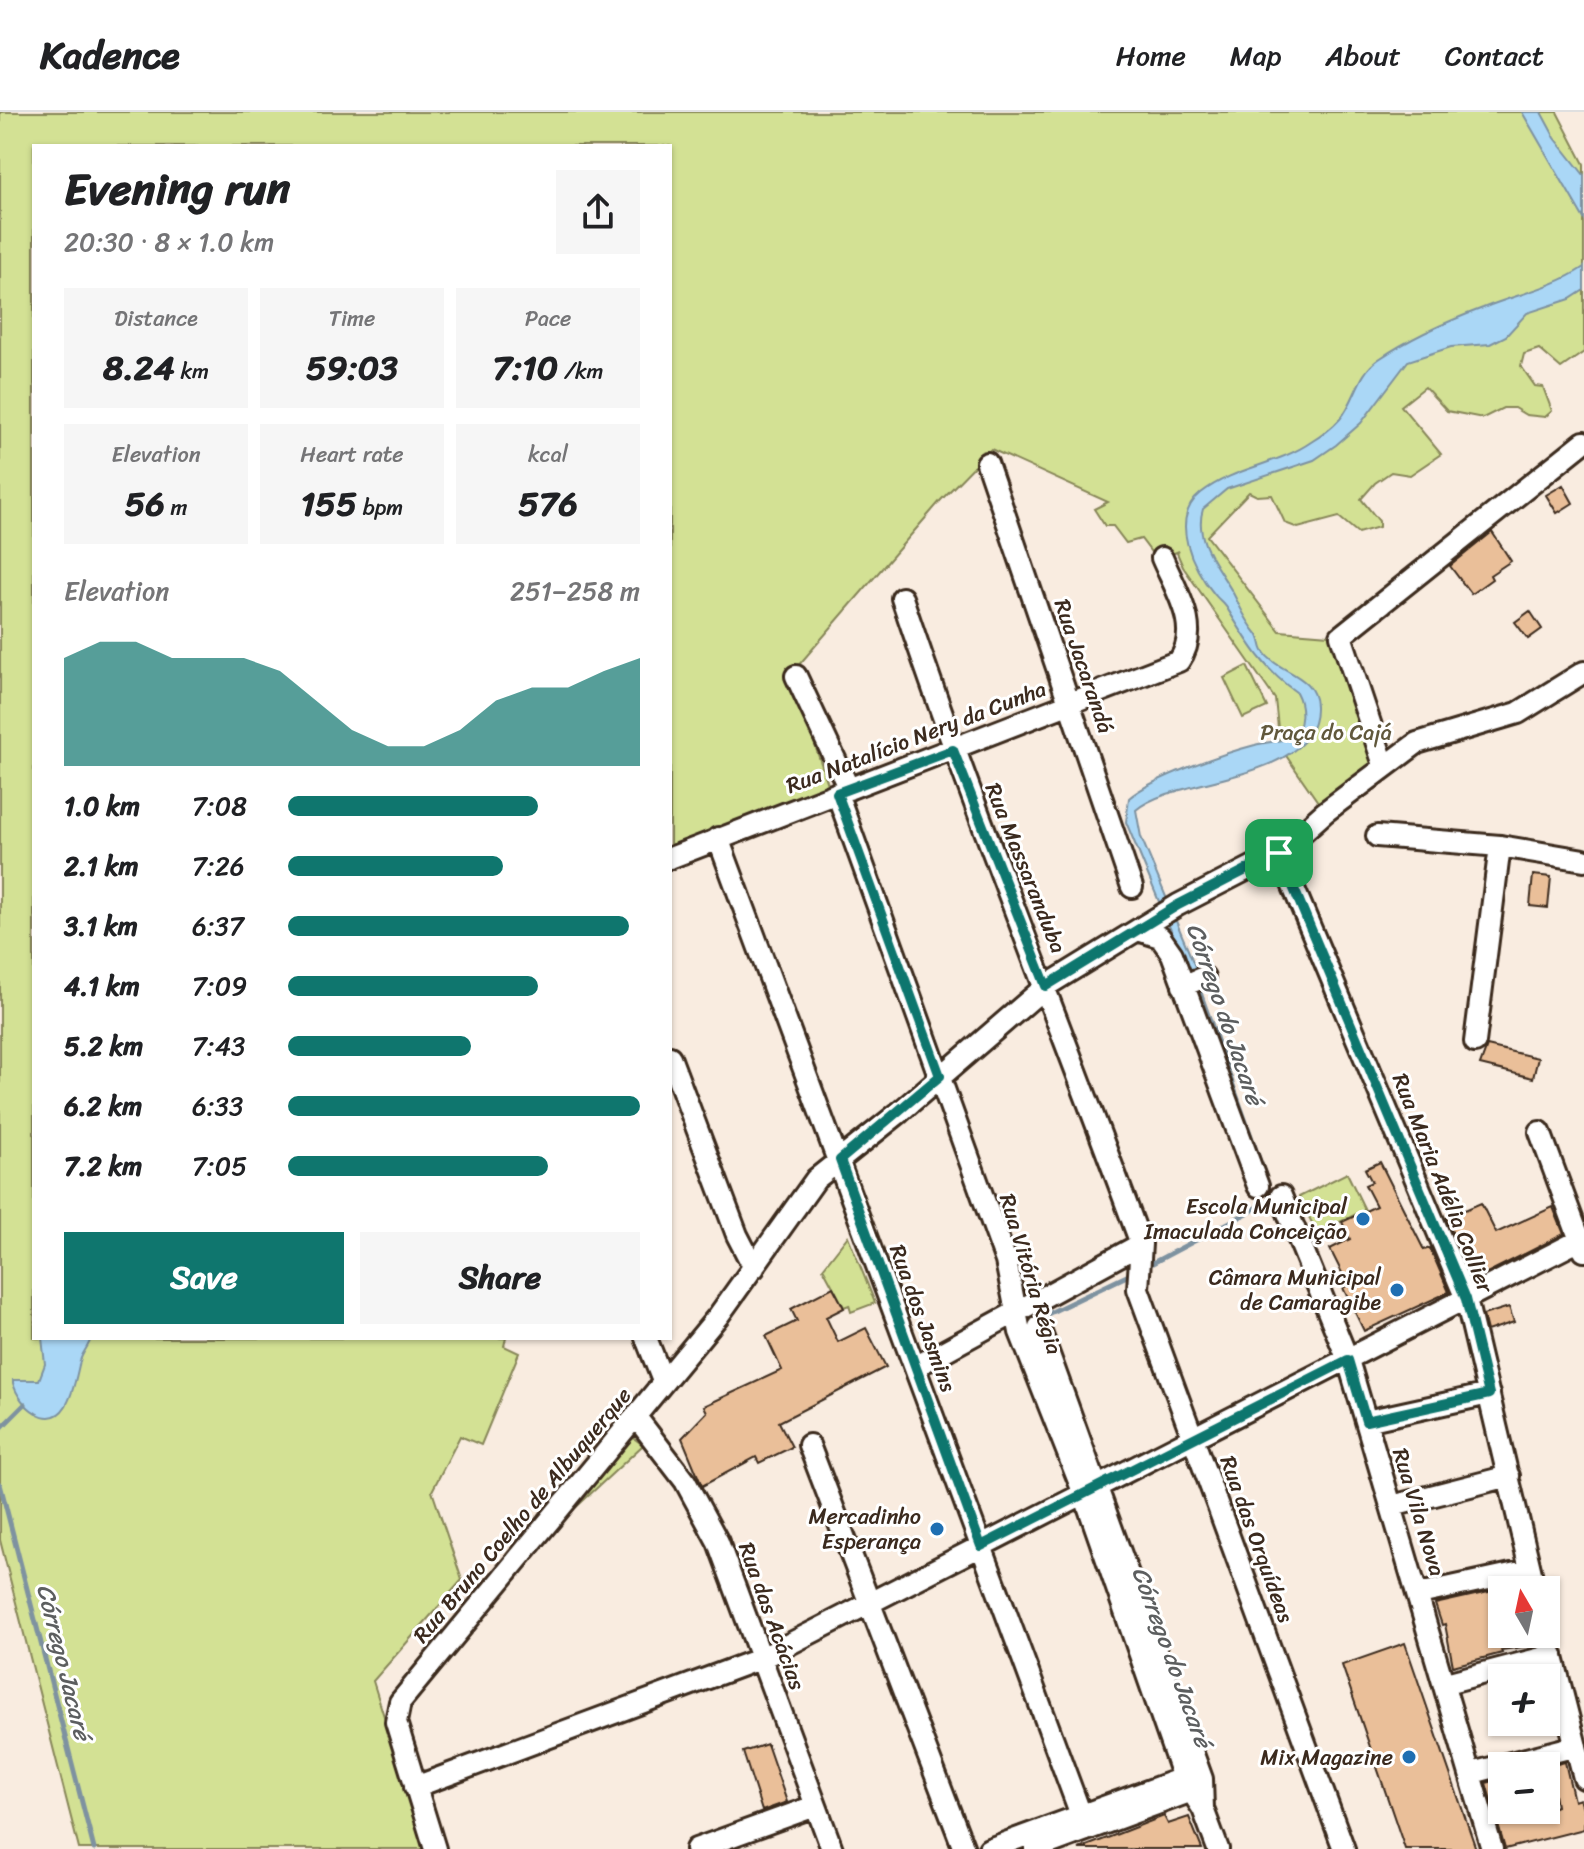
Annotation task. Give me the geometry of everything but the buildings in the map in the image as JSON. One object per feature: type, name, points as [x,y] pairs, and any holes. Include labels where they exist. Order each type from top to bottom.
[{"type":"street","points":[[1384,765],[1341,636],[1584,442]]},
{"type":"street","name":"Rua Jacarandá","points":[[987,463],[1072,703],[1132,887]]},
{"type":"street","name":"Rua Natalício Nery da Cunha","points":[[672,857],[1179,661],[1188,647],[1188,620],[1162,558]]},
{"type":"street","name":"Rua Massaranduba","points":[[902,598],[953,750],[1046,986],[1141,1247]]},
{"type":"street","name":"Rua Bruno Coelho de Albuquerque","points":[[435,1849],[396,1722],[400,1702],[636,1417],[754,1268],[797,1200],[816,1179],[1046,986],[1178,905],[1279,853],[1384,765],[1417,743],[1518,713],[1584,672]]},
{"type":"street","name":"Rua Vitória Régia","points":[[796,676],[843,791],[1006,1261],[1020,1332],[1091,1491]]},
{"type":"street","points":[[1377,836],[1500,846],[1584,860]]},
{"type":"street","name":"Rua dos Jasmins","points":[[718,838],[1081,1815]]},
{"type":"street","points":[[1475,1042],[1500,846]]},
{"type":"street","name":"Rua Maria Adélia Collier","points":[[1279,853],[1466,1299],[1532,1576]]},
{"type":"street","points":[[1142,928],[1160,937],[1193,981],[1258,1186]]},
{"type":"street","points":[[672,1062],[737,1235],[754,1268]]},
{"type":"street","points":[[415,1787],[762,1658],[1466,1299],[1583,1243],[1540,1132]]},
{"type":"street","name":"Rua Vila Nova","points":[[1281,1196],[1348,1360],[1446,1683],[1492,1849]]},
{"type":"street","points":[[915,1367],[1141,1247]]},
{"type":"street","name":"Rua das Orquídeas","points":[[1141,1247],[1137,1279],[1344,1849]]},
{"type":"street","name":"Rua Vitória Régia","points":[[1039,1327],[1091,1491],[1192,1783],[1218,1849]]},
{"type":"street","points":[[647,1340],[663,1381]]},
{"type":"street","points":[[1366,1421],[1489,1394]]},
{"type":"street","name":"Rua das Acácias","points":[[636,1417],[661,1445],[704,1511],[832,1849]]},
{"type":"street","points":[[809,1445],[964,1849]]},
{"type":"street","points":[[1392,1506],[1509,1476]]},
{"type":"street","points":[[1419,1594],[1488,1586]]},
{"type":"street","points":[[1551,1648],[1584,1778]]},
{"type":"street","points":[[1446,1683],[1553,1655]]},
{"type":"street","points":[[1472,1773],[1576,1746]]},
{"type":"street","points":[[989,1849],[1081,1815],[1192,1783]]},
{"type":"street","points":[[1035,1849],[1192,1783]]},
{"type":"street","points":[[696,1849],[815,1806]]},
{"type":"green space","name":"Praça do Cajá","points":[[0,112],[1557,112],[1584,164],[1584,352],[1561,368],[1539,349],[1524,354],[1521,366],[1535,386],[1543,387],[1552,411],[1545,417],[1503,408],[1483,418],[1447,411],[1425,387],[1401,406],[1441,454],[1410,475],[1391,472],[1375,483],[1361,499],[1379,521],[1379,527],[1358,533],[1339,517],[1298,528],[1285,523],[1272,495],[1257,496],[1249,492],[1207,536],[1280,631],[1341,636],[1384,765],[1325,812],[1280,747],[1275,699],[1183,567],[1177,553],[1179,551],[1162,558],[1154,556],[1141,539],[1126,543],[1113,526],[1105,526],[1094,509],[1108,502],[991,449],[941,500],[791,674],[833,799],[672,863],[672,144],[32,144],[32,1340],[506,1340],[504,1346],[519,1353],[481,1445],[460,1436],[432,1491],[462,1580],[373,1681],[425,1849],[79,1849],[0,1540]]},
{"type":"green space","points":[[1247,666],[1267,707],[1243,718],[1224,678]]},
{"type":"green space","points":[[1347,1173],[1365,1210],[1317,1233],[1299,1197]]},
{"type":"green space","points":[[848,1236],[875,1303],[851,1312],[849,1305],[844,1307],[823,1268]]},
{"type":"green space","points":[[632,1437],[643,1445],[557,1525],[626,1439]]},
{"type":"water","points":[[1522,112],[1541,112],[1555,138],[1584,175],[1584,219]]},
{"type":"water","name":"Córrego do Jacaré","points":[[1584,267],[1584,290],[1570,299],[1527,313],[1506,336],[1490,344],[1451,347],[1408,361],[1361,423],[1336,445],[1314,460],[1227,489],[1203,509],[1204,543],[1258,636],[1263,651],[1309,687],[1316,706],[1311,731],[1295,750],[1243,773],[1156,798],[1136,810],[1141,837],[1196,969],[1189,974],[1126,822],[1129,798],[1154,782],[1189,767],[1291,737],[1299,728],[1301,716],[1296,692],[1257,654],[1226,606],[1199,572],[1187,544],[1185,530],[1191,504],[1201,493],[1227,477],[1285,456],[1326,432],[1345,412],[1366,372],[1391,351],[1443,324],[1547,286]]},
{"type":"water","points":[[42,1340],[90,1340],[63,1410],[47,1417],[28,1407],[13,1383],[13,1380],[39,1380],[45,1364]]},
{"type":"waterway","name":"Córrego do Jacaré","points":[[1145,1267],[1270,1201],[1268,1184],[1197,984]]},
{"type":"waterway","name":"Córrego do Jacaré","points":[[1037,1319],[1133,1273]]},
{"type":"waterway","name":"Córrego Jacaré","points":[[0,1429],[25,1404]]},
{"type":"waterway","name":"Córrego Jacaré","points":[[0,1484],[94,1849]]},
{"type":"place","name":"Escola Municipal Imaculada Conceição","points":[[1363,1219]]},
{"type":"place","name":"Câmara Municipal de Camaragibe","points":[[1397,1290]]},
{"type":"place","name":"Mercadinho Esperança","points":[[937,1529]]},
{"type":"place","name":"Mix Magazine","points":[[1409,1757]]},
{"type":"route","points":[[953,750],[1046,986],[1178,905],[1279,853],[1466,1299],[1489,1394],[1366,1421],[1348,1360],[981,1546],[840,1160],[940,1076],[837,793],[953,750]]}]
